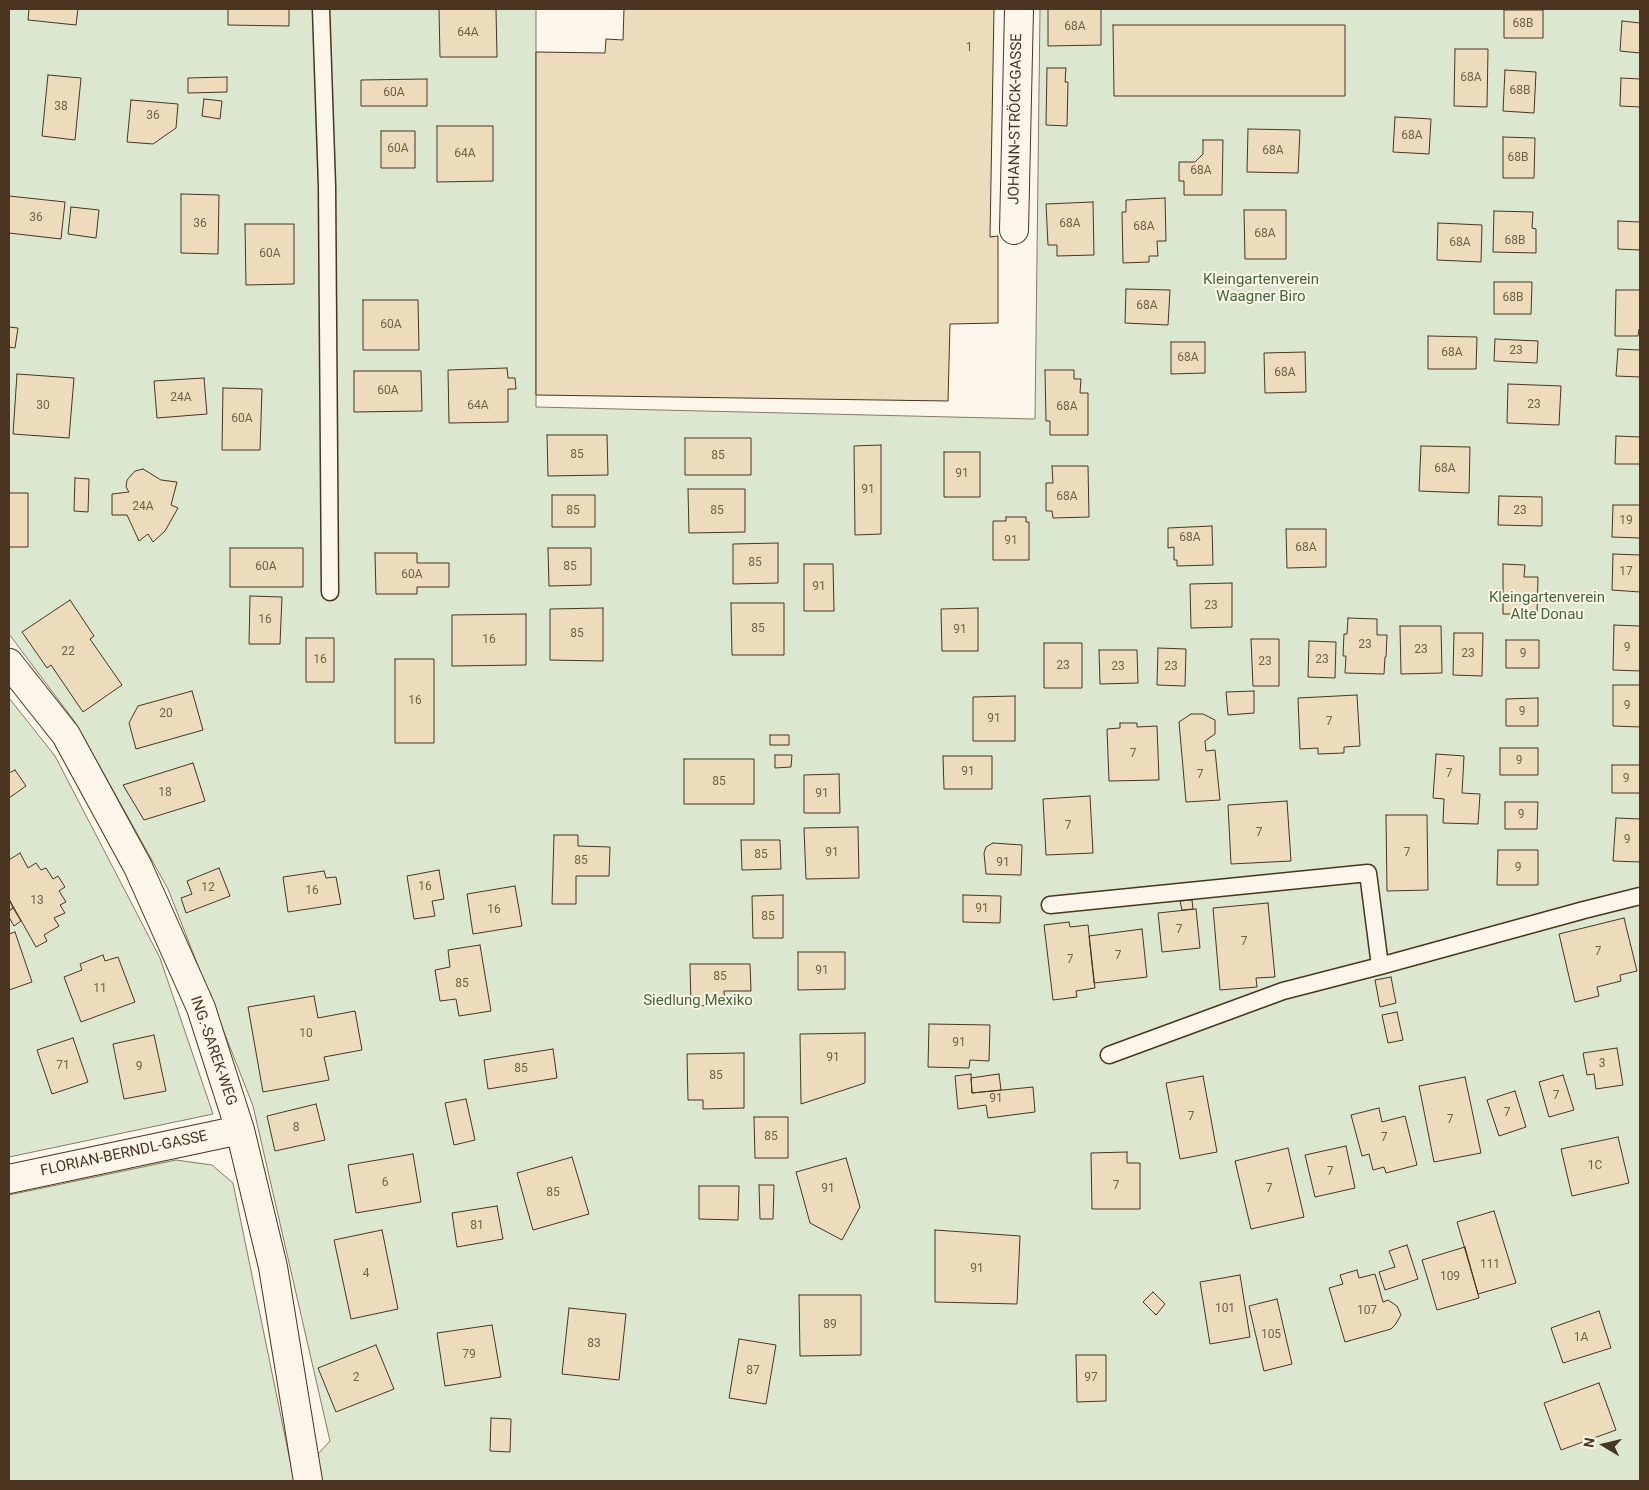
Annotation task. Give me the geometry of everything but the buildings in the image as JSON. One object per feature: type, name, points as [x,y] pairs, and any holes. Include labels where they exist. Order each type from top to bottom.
[{"type":"street","name":"JOHANN-STRÖCK-GASSE","points":[[1014,230],[1019,9]]},
{"type":"street","name":"ING.-SAREK-WEG","points":[[9,663],[66,735],[138,867],[201,1008],[240,1130],[273,1268],[308,1481]]},
{"type":"street","name":"FLORIAN-BERNDL-GASSE","points":[[9,1179],[240,1130]]},
{"type":"lane","points":[[321,9],[327,186],[330,592]]},
{"type":"lane","points":[[1050,905],[1368,873],[1380,966]]},
{"type":"lane","points":[[1109,1055],[1283,991],[1640,896]]},
{"type":"green space","name":"Siedlung Mexiko","points":[[9,9],[536,9],[536,407],[1035,419],[1040,9],[1640,9],[1640,1481],[9,1481],[9,1195],[176,1160],[212,1165],[233,1183],[294,1480],[330,1441],[253,1106],[168,889],[75,722],[9,634]]},
{"type":"green space","points":[[9,698],[55,756],[160,958],[213,1114],[9,1157]]},
{"type":"park label","name":"Kleingartenverein Waagner Biro","points":[[1261,288]]},
{"type":"park label","name":"Kleingartenverein Alte Donau","points":[[1547,606]]}]
